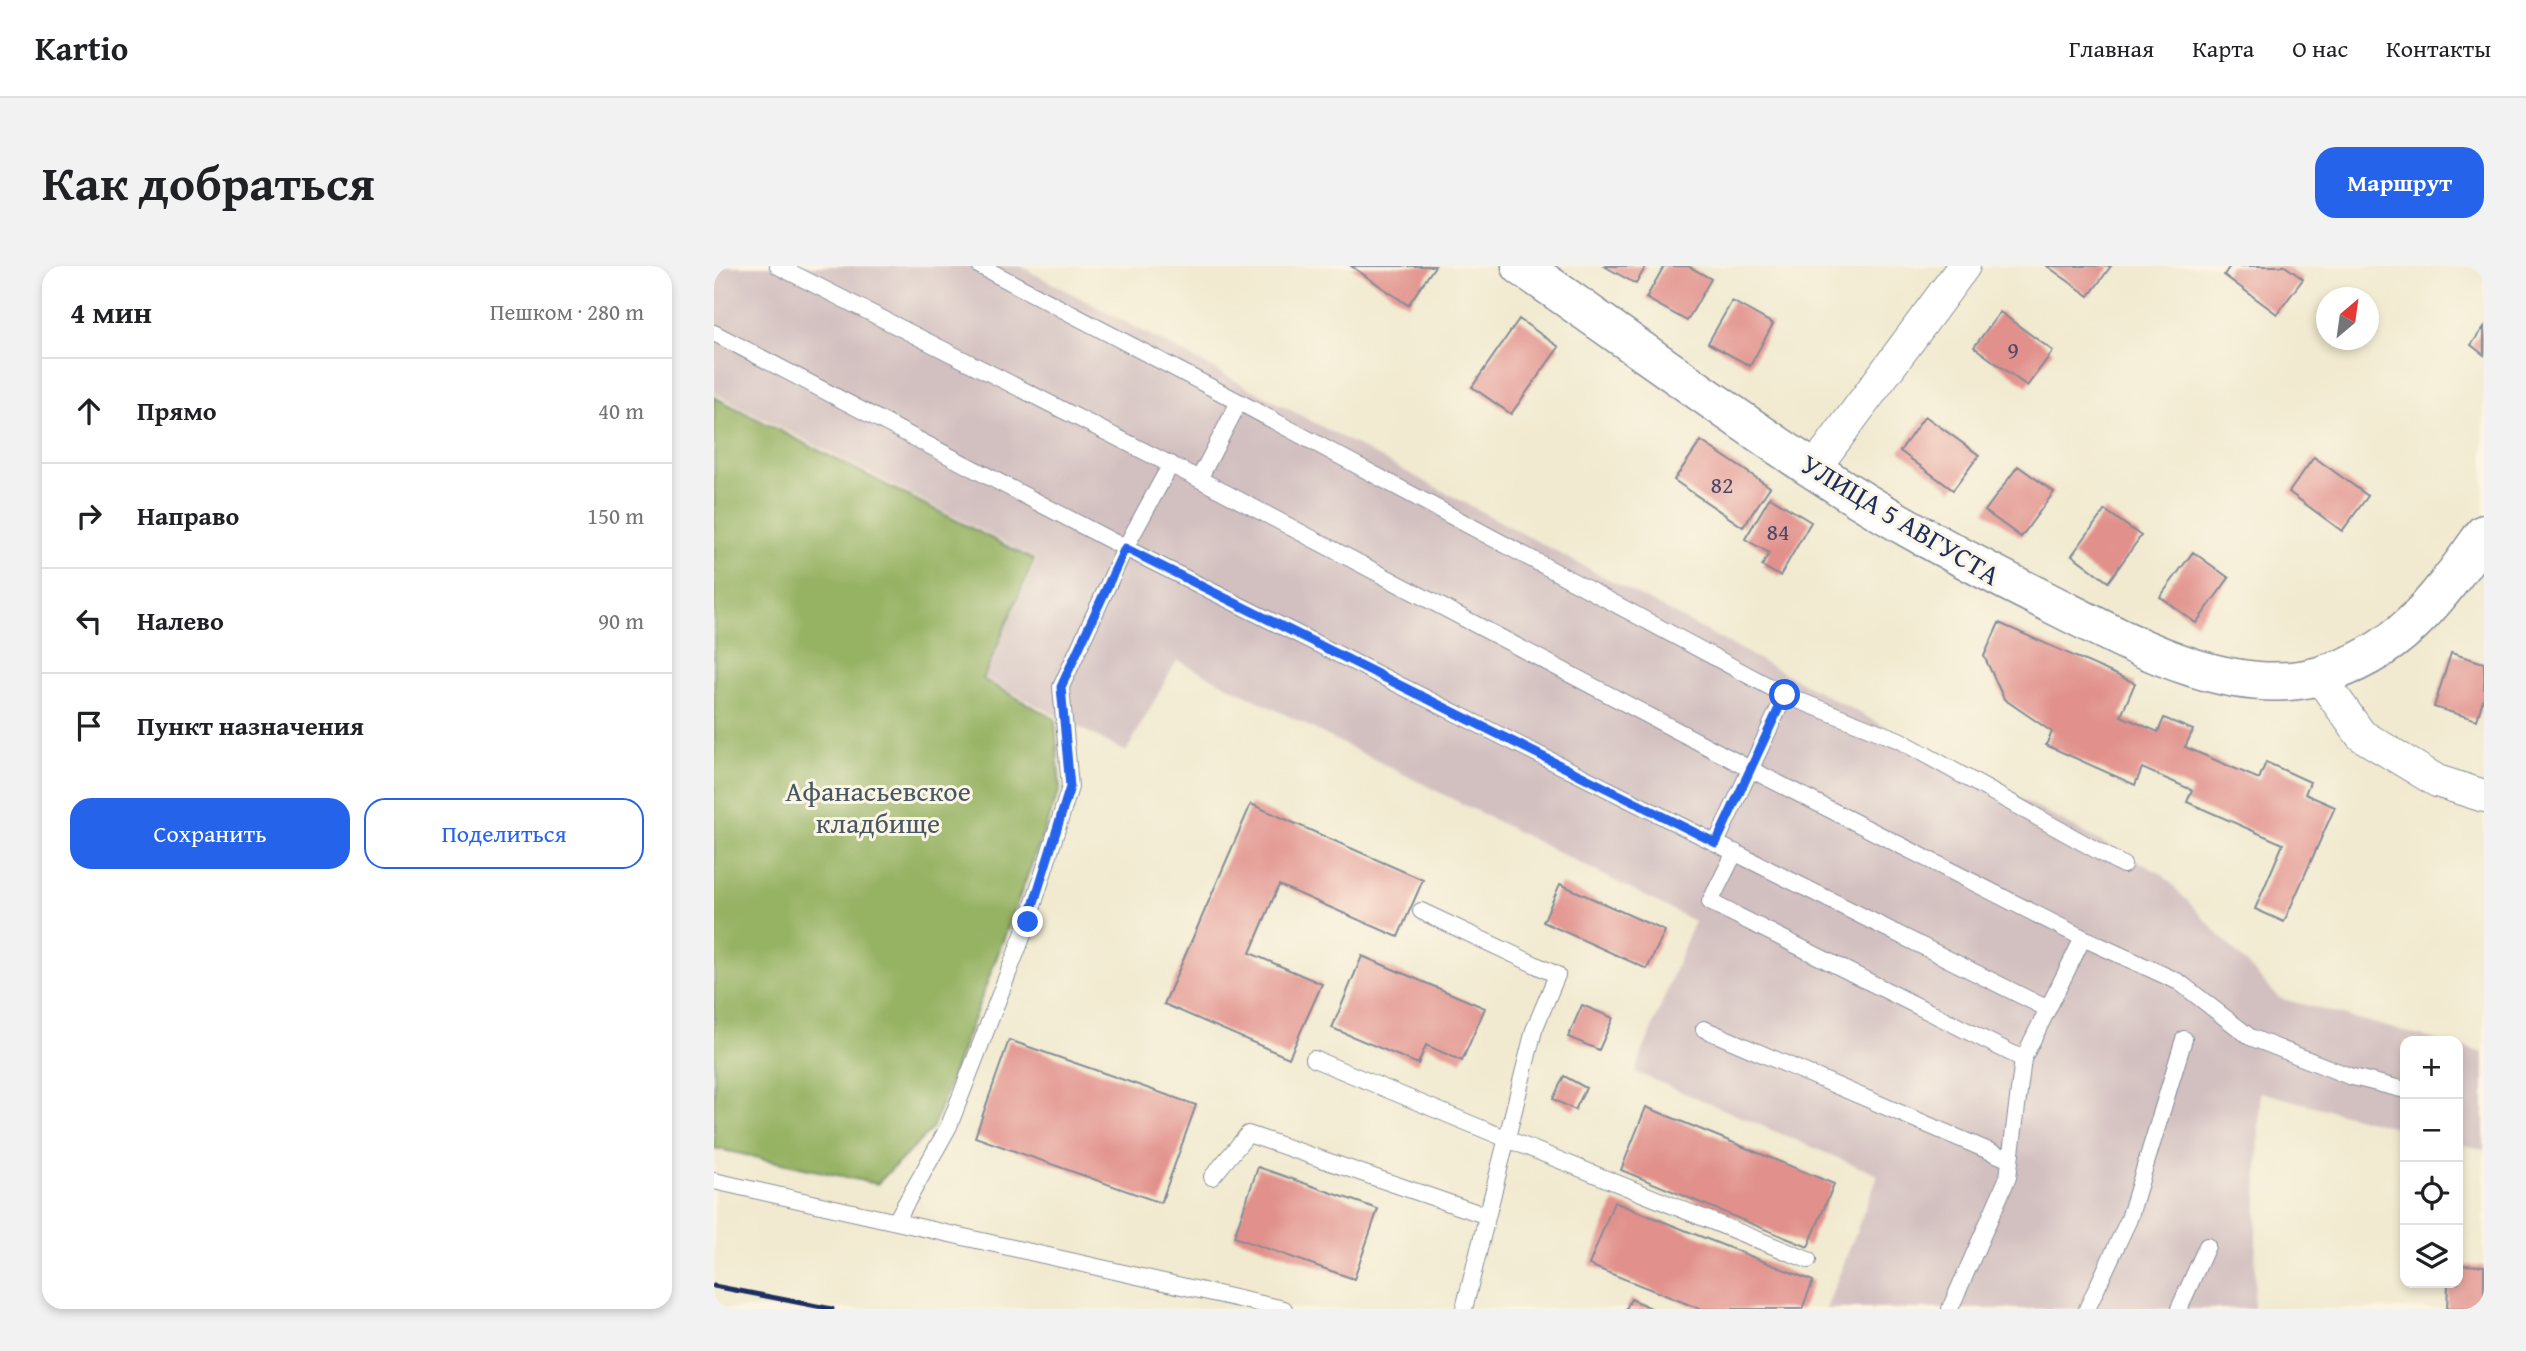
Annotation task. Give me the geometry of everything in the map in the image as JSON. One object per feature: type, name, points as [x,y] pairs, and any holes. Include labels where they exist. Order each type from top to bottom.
[{"type":"main road","name":"УЛИЦА 5 АВГУСТА","points":[[1521,266],[1814,470],[1970,563],[2118,638],[2177,662],[2239,678],[2273,681],[2319,676],[2370,656],[2407,630],[2437,600],[2484,534]]},
{"type":"street","points":[[1814,470],[1964,266]]},
{"type":"street","points":[[2319,676],[2361,735],[2437,780],[2484,796]]},
{"type":"lane","points":[[778,266],[1171,464],[1752,770],[2083,938],[2179,982],[2250,1037],[2349,1076],[2400,1089]]},
{"type":"lane","points":[[980,266],[1785,695],[1899,740],[2123,865]]},
{"type":"lane","points":[[714,333],[1125,548],[2048,1009]]},
{"type":"lane","points":[[1199,479],[1239,402]]},
{"type":"lane","points":[[896,1221],[949,1126],[1028,922],[1070,787],[1061,687],[1125,548],[1171,464]]},
{"type":"lane","points":[[1716,843],[1785,695]]},
{"type":"lane","points":[[1735,852],[1710,902],[2023,1059]]},
{"type":"lane","points":[[1421,911],[1557,975],[1534,1030],[1464,1309]]},
{"type":"lane","points":[[1950,1309],[2008,1177],[2023,1059],[2083,938]]},
{"type":"lane","points":[[1704,1029],[2010,1160]]},
{"type":"lane","points":[[2087,1309],[2129,1219],[2184,1040]]},
{"type":"lane","points":[[1314,1059],[1808,1260]]},
{"type":"lane","points":[[1212,1177],[1248,1134],[1487,1216]]},
{"type":"lane","points":[[714,1181],[1284,1309]]},
{"type":"lane","points":[[2179,1309],[2207,1246]]},
{"type":"shaded area","points":[[714,266],[1020,266],[2162,874],[2279,998],[2421,1036],[2400,1036],[2400,1129],[2260,1092],[2254,1309],[1826,1309],[1878,1175],[1635,1072],[1694,921],[1177,660],[1126,752],[985,678],[1037,559],[714,393]]},
{"type":"shaded area","points":[[2463,1047],[2484,1053],[2484,1150],[2463,1144]]},
{"type":"green space","name":"Афанасьевское кладбище","points":[[714,397],[1034,560],[983,679],[1055,719],[1060,789],[932,1129],[877,1184],[714,1148]]},
{"type":"building","points":[[1351,266],[1435,266],[1408,305]]},
{"type":"building","points":[[1604,266],[1646,266],[1636,284]]},
{"type":"building","points":[[1664,266],[1688,266],[1711,279],[1687,321],[1646,298]]},
{"type":"building","points":[[2047,266],[2111,266],[2089,296]]},
{"type":"building","points":[[2230,266],[2285,266],[2303,279],[2277,314],[2224,275]]},
{"type":"building","points":[[1732,301],[1773,324],[1750,366],[1708,343]]},
{"type":"building","points":[[2000,312],[2053,351],[2027,386],[1974,347]]},
{"type":"building","points":[[1519,319],[1559,347],[1511,414],[1472,387]]},
{"type":"building","points":[[2484,327],[2484,355],[2471,345]]},
{"type":"building","points":[[1925,416],[1979,455],[1953,490],[1900,451]]},
{"type":"building","points":[[1701,441],[1770,487],[1743,527],[1674,480]]},
{"type":"building","points":[[2314,457],[2368,496],[2342,531],[2289,492]]},
{"type":"building","points":[[2018,466],[2054,492],[2021,537],[1985,511]]},
{"type":"building","points":[[1770,497],[1811,522],[1780,576],[1762,566],[1769,553],[1745,539]]},
{"type":"building","points":[[2105,510],[2141,536],[2108,582],[2072,555]]},
{"type":"building","points":[[2193,552],[2229,578],[2196,623],[2160,597]]},
{"type":"building","points":[[1999,623],[2135,683],[2121,716],[2158,732],[2164,718],[2193,730],[2185,747],[2259,779],[2266,762],[2310,782],[2305,794],[2335,807],[2284,922],[2255,909],[2283,844],[2187,802],[2192,790],[2142,768],[2135,785],[2046,745],[2052,732],[2004,699],[1984,656]]},
{"type":"building","points":[[2451,653],[2484,663],[2484,696],[2477,720],[2434,707]]},
{"type":"building","points":[[1251,804],[1423,880],[1398,937],[1279,885],[1250,953],[1322,984],[1289,1058],[1164,1004]]},
{"type":"building","points":[[1560,884],[1665,931],[1647,969],[1543,922]]},
{"type":"building","points":[[1362,956],[1485,1008],[1462,1061],[1426,1045],[1418,1064],[1332,1028]]},
{"type":"building","points":[[1582,1005],[1613,1018],[1599,1050],[1568,1037]]},
{"type":"building","points":[[1009,1040],[1196,1105],[1161,1203],[975,1137]]},
{"type":"building","points":[[1564,1076],[1586,1088],[1575,1110],[1553,1099]]},
{"type":"building","points":[[1646,1107],[1834,1184],[1808,1247],[1621,1170]]},
{"type":"building","points":[[1258,1167],[1378,1209],[1354,1279],[1234,1237]]},
{"type":"building","points":[[1614,1202],[1813,1281],[1802,1309],[1700,1309],[1589,1265]]},
{"type":"building","points":[[2463,1265],[2484,1266],[2484,1309],[2447,1309],[2448,1288],[2463,1288]]},
{"type":"building","points":[[1631,1299],[1653,1309],[1626,1309]]},
{"type":"railway","points":[[714,1286],[832,1309]]},
{"type":"route","points":[[1028,922],[1070,787],[1061,687],[1125,548],[1716,843],[1785,695]]}]
